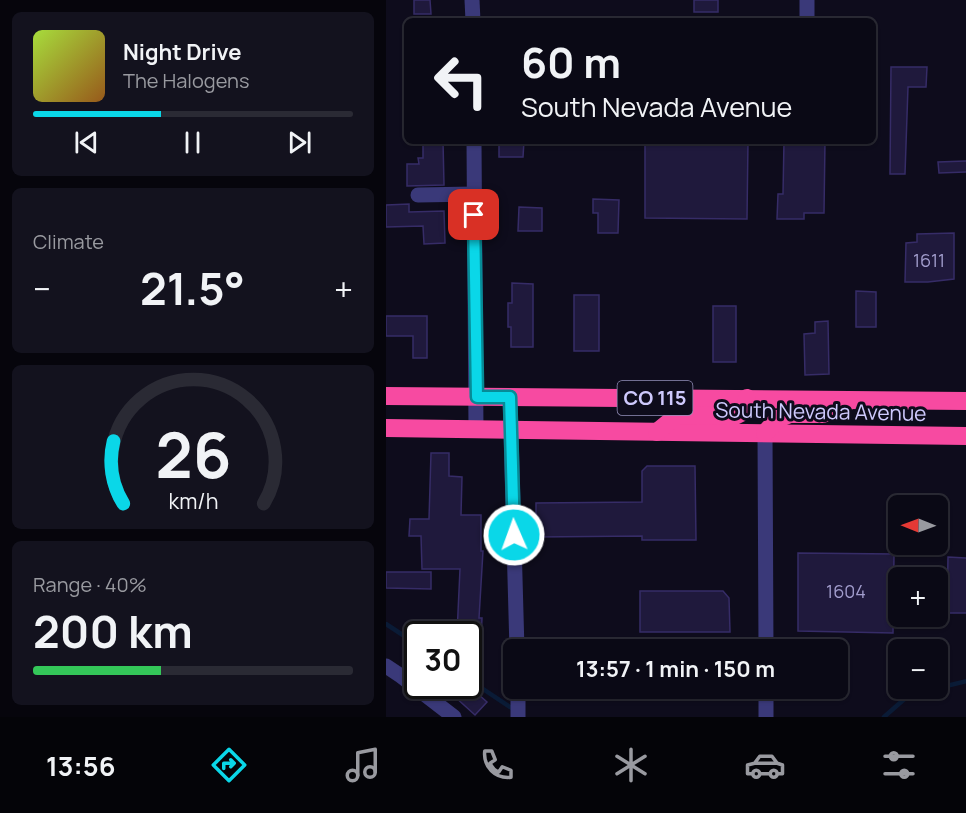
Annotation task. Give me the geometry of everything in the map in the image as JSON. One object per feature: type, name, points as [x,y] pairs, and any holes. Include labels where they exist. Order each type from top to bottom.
[{"type":"highway","name":"South Nevada Avenue","points":[[386,396],[966,401]]},
{"type":"highway","points":[[657,432],[678,415],[735,416],[745,411],[747,398]]},
{"type":"highway","points":[[765,433],[778,419],[790,414],[823,414],[852,399]]},
{"type":"highway","name":"South Nevada Avenue","points":[[386,428],[966,436]]},
{"type":"street","points":[[472,0],[473,18]]},
{"type":"street","points":[[807,0],[807,18]]},
{"type":"street","points":[[474,144],[476,430]]},
{"type":"street","points":[[418,195],[474,194]]},
{"type":"street","points":[[510,397],[517,639]]},
{"type":"street","points":[[765,433],[766,639]]},
{"type":"street","points":[[386,666],[454,717]]},
{"type":"street","points":[[518,699],[518,717]]},
{"type":"street","points":[[766,699],[766,717]]},
{"type":"building","points":[[414,0],[430,0],[431,14],[414,14]]},
{"type":"building","points":[[694,0],[718,0],[718,12],[694,12]]},
{"type":"building","points":[[891,67],[927,67],[926,87],[908,87],[905,174],[890,174]]},
{"type":"building","points":[[423,144],[443,144],[444,185],[407,186],[407,164],[419,164],[418,158],[423,158]]},
{"type":"building","points":[[499,144],[524,144],[523,157],[499,157]]},
{"type":"building","points":[[645,144],[748,144],[747,219],[645,218]]},
{"type":"building","points":[[784,144],[825,144],[824,213],[804,213],[804,219],[777,219],[778,194],[783,194]]},
{"type":"building","points":[[967,161],[967,172],[939,173],[938,162]]},
{"type":"building","points":[[593,199],[619,200],[618,233],[598,233],[598,213],[593,213]]},
{"type":"building","points":[[409,204],[409,212],[444,211],[445,243],[424,244],[423,226],[386,227],[386,205]]},
{"type":"building","points":[[519,207],[542,208],[542,231],[518,231]]},
{"type":"building","points":[[954,233],[954,279],[905,282],[906,243],[917,242],[917,234]]},
{"type":"building","points":[[512,283],[533,284],[533,347],[511,347],[508,303],[512,303]]},
{"type":"building","points":[[856,291],[876,292],[876,327],[856,327]]},
{"type":"building","points":[[574,295],[599,295],[599,351],[574,351]]},
{"type":"building","points":[[713,306],[736,306],[736,362],[713,362]]},
{"type":"building","points":[[386,316],[427,316],[427,358],[413,358],[413,336],[386,336]]},
{"type":"building","points":[[828,321],[829,374],[805,375],[804,334],[815,333],[815,322]]},
{"type":"building","points":[[431,453],[449,453],[449,476],[462,477],[461,515],[481,515],[481,551],[483,551],[479,618],[482,618],[482,621],[458,621],[460,569],[422,569],[421,536],[409,536],[410,519],[429,519]]},
{"type":"building","points":[[647,466],[695,466],[696,540],[642,540],[642,536],[536,537],[536,503],[642,502],[642,471]]},
{"type":"building","points":[[798,553],[894,555],[894,567],[888,567],[888,627],[893,627],[893,633],[798,631]]},
{"type":"building","points":[[948,557],[967,558],[967,613],[948,613]]},
{"type":"building","points":[[386,572],[431,572],[431,589],[386,588]]},
{"type":"building","points":[[640,591],[723,591],[729,598],[730,632],[640,632]]},
{"type":"building","points":[[482,698],[487,702],[475,715],[457,699]]},
{"type":"waterway","points":[[386,624],[404,636]]},
{"type":"waterway","points":[[948,686],[967,681]]},
{"type":"waterway","points":[[482,688],[513,709]]},
{"type":"waterway","points":[[884,717],[904,699]]},
{"type":"route","points":[[474,215],[477,397],[510,397],[514,535]]}]
